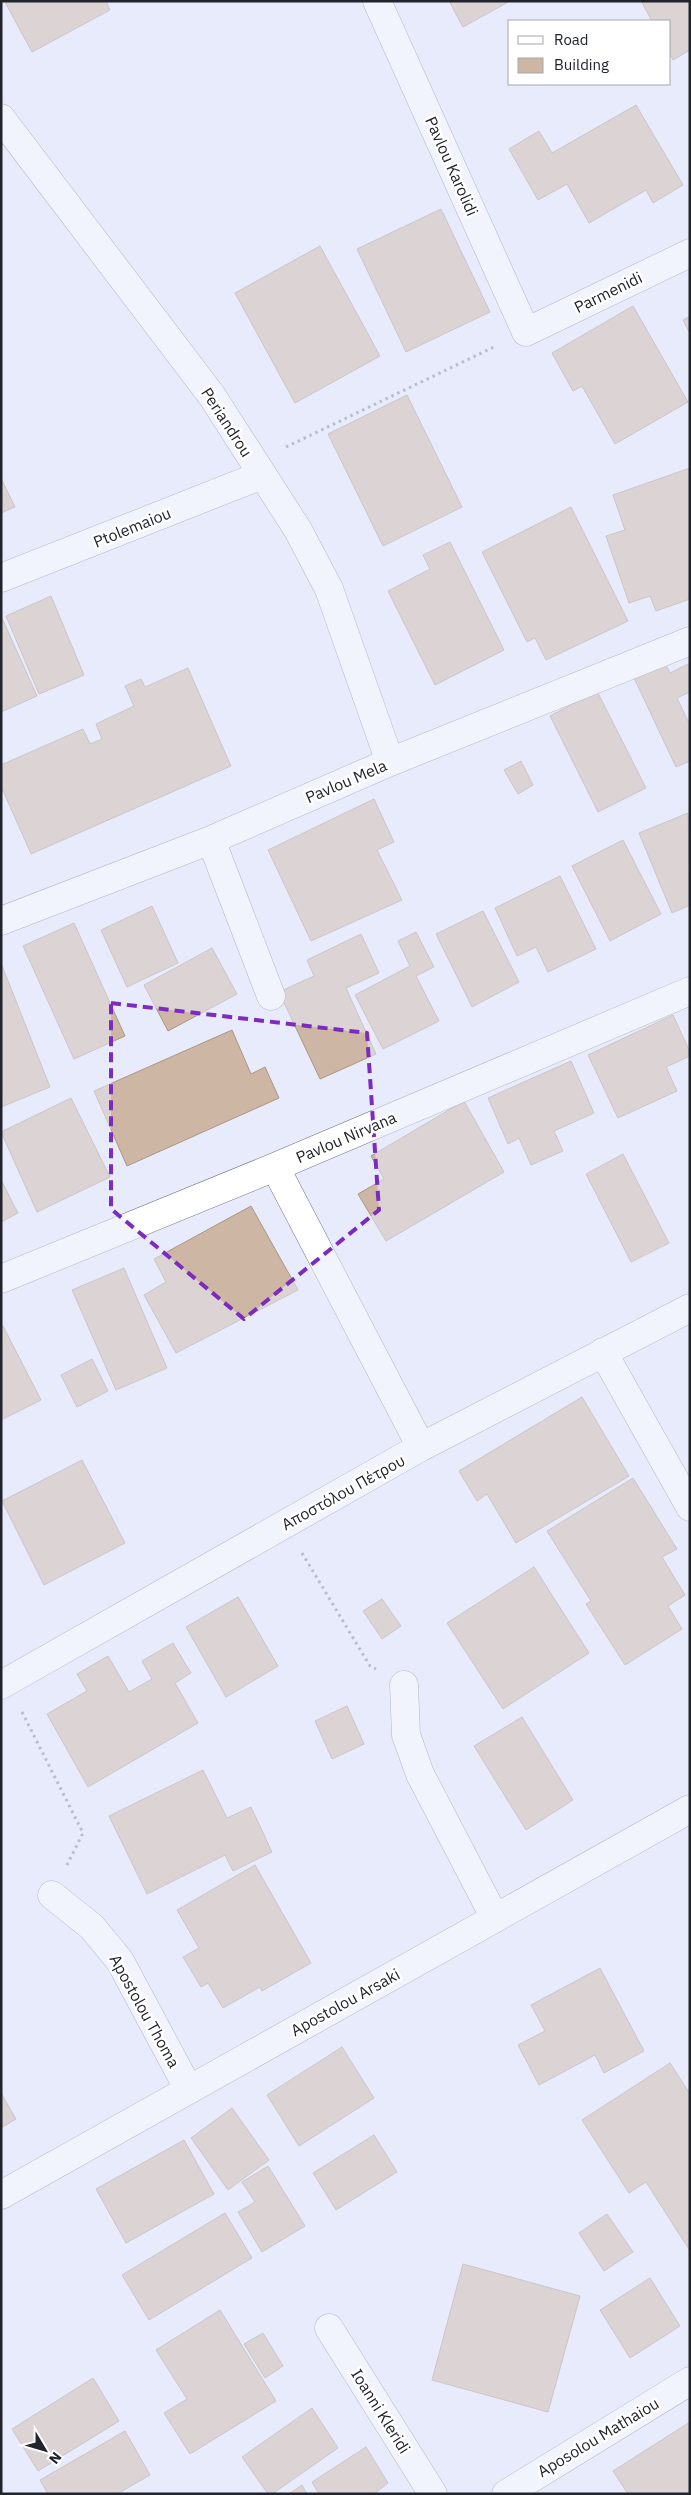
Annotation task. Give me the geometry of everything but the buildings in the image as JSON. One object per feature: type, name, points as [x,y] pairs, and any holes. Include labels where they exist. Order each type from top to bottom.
[{"type":"street","name":"Pavlou Karolidi","points":[[377,1],[526,332]]},
{"type":"street","name":"Periandrou","points":[[1,118],[212,396],[298,530],[329,589],[390,762]]},
{"type":"street","name":"Parmenidi","points":[[526,332],[690,253]]},
{"type":"street","name":"Ptolemaiou","points":[[1,578],[258,469]]},
{"type":"street","name":"Pavlou Mela","points":[[1,922],[211,840],[390,762],[690,641]]},
{"type":"street","points":[[211,840],[271,996]]},
{"type":"street","name":"Pavlou Nirvana","points":[[1,1279],[275,1167],[690,991]]},
{"type":"street","points":[[275,1167],[422,1447]]},
{"type":"street","name":"Αποστόλου Πέτρου","points":[[4,1684],[422,1447],[690,1308]]},
{"type":"street","points":[[603,1352],[690,1507]]},
{"type":"street","points":[[404,1685],[406,1735],[420,1774],[495,1918]]},
{"type":"street","name":"Apostolou Arsaki","points":[[1,2195],[690,1809]]},
{"type":"street","name":"Apostolou Thoma","points":[[52,1895],[92,1927],[120,1961],[189,2090]]},
{"type":"street","name":"Ioanni Kleridi","points":[[329,2328],[433,2494]]},
{"type":"street","name":"Aposolou Mathaiou","points":[[506,2494],[690,2381]]},
{"type":"path","points":[[258,469],[526,332]]},
{"type":"path","points":[[285,1524],[370,1666],[404,1685]]},
{"type":"path","points":[[4,1684],[83,1833],[52,1895]]},
{"type":"highlighted area","points":[[111,1003],[367,1033],[379,1210],[244,1319],[111,1209]]}]
